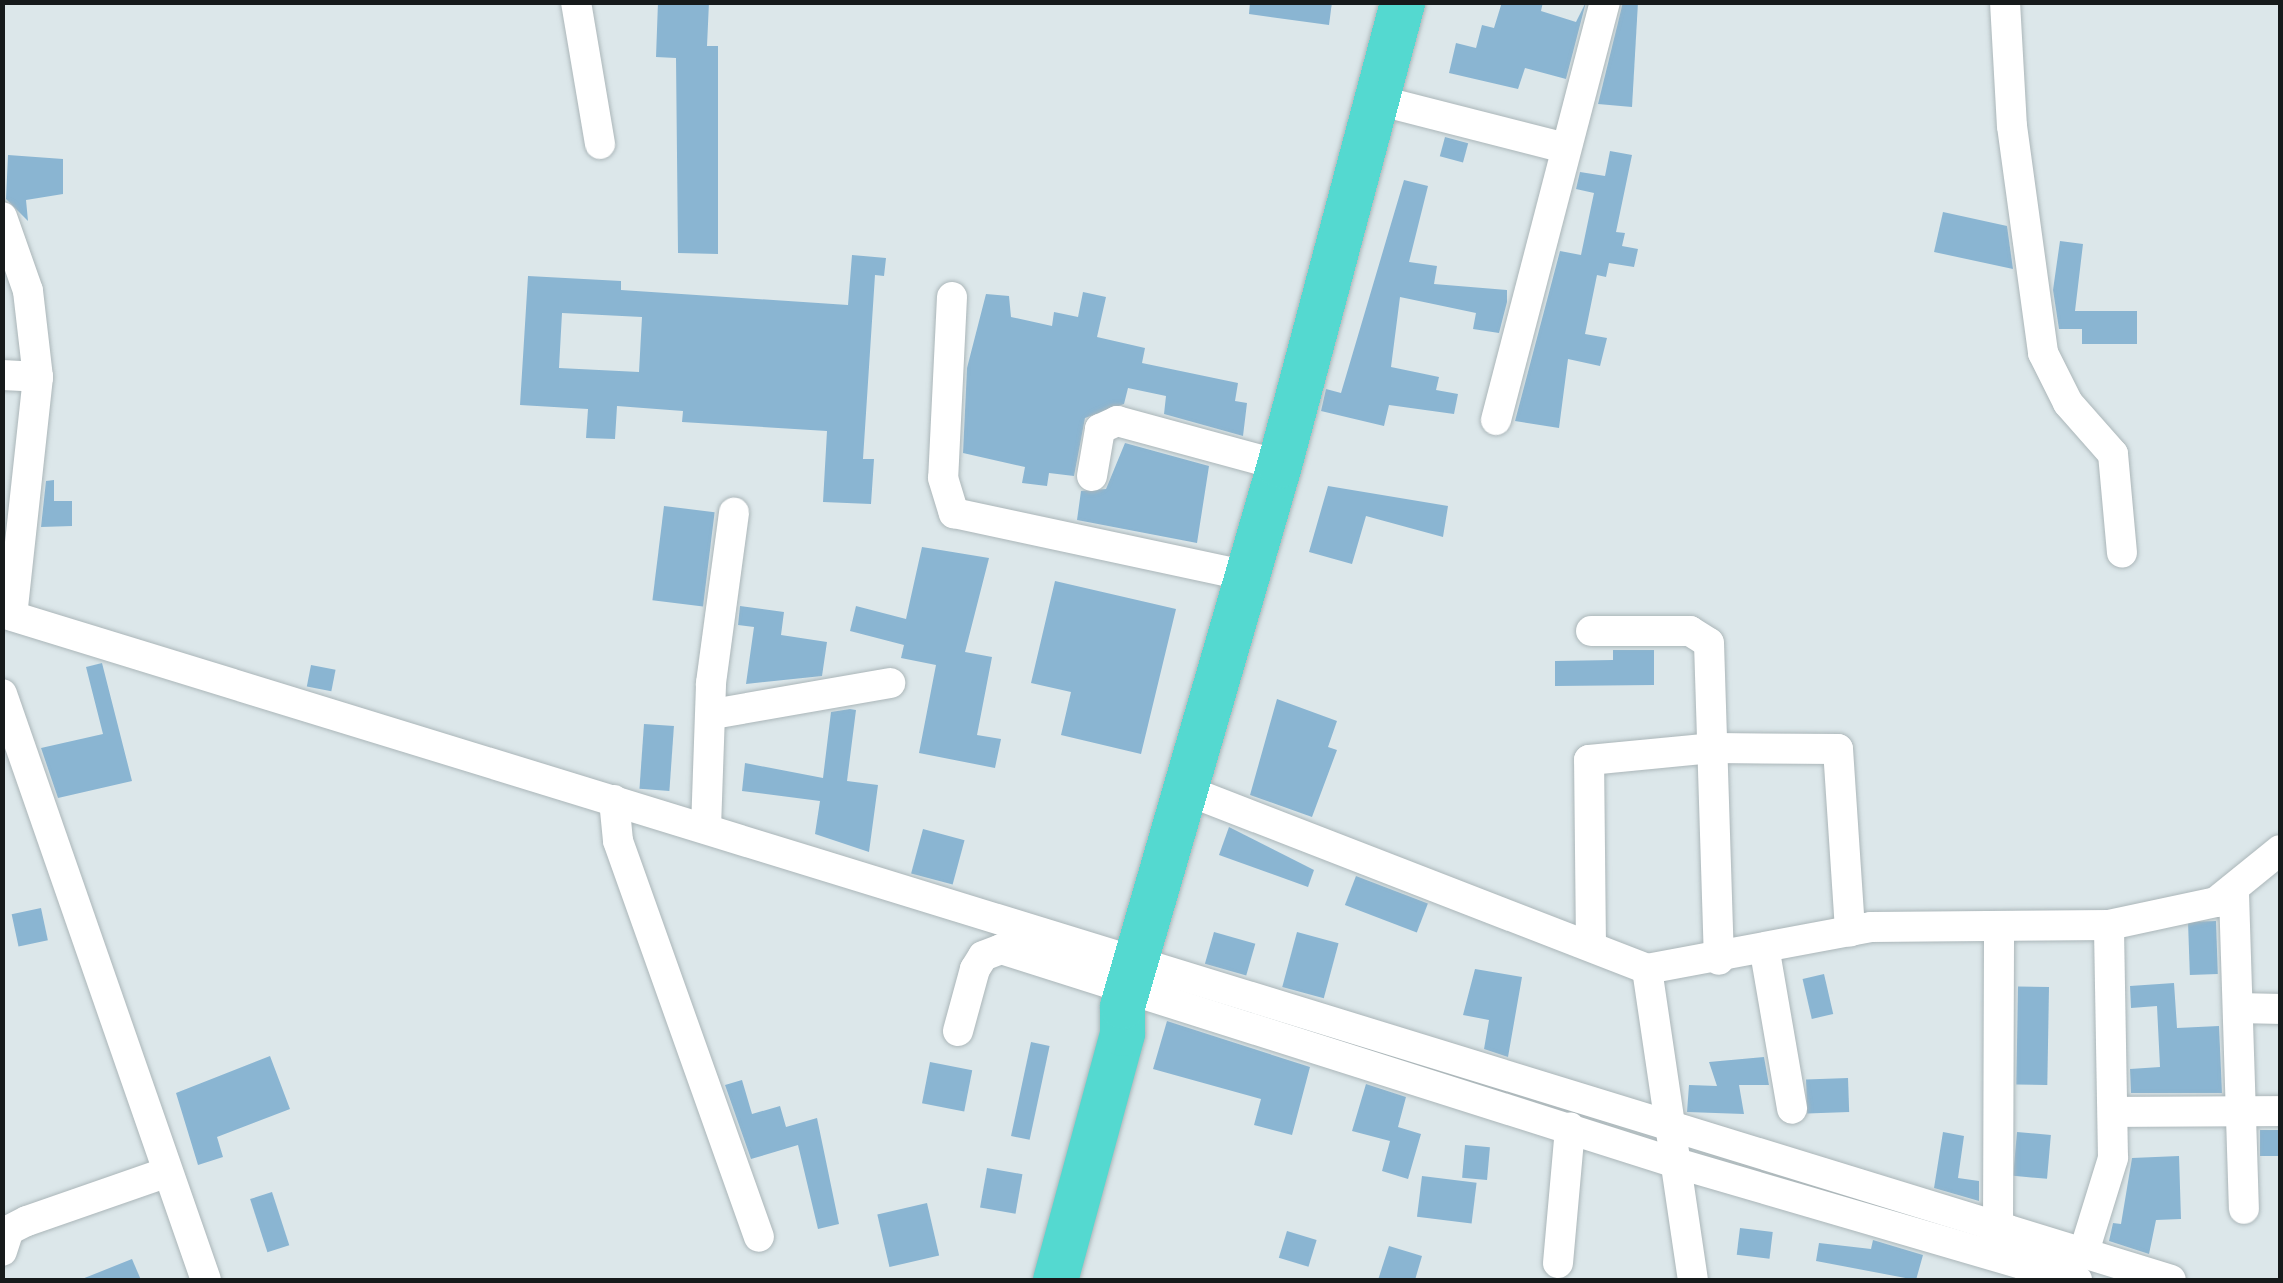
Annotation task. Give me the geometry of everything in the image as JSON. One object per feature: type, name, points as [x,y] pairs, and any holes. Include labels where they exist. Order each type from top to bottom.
[{"type":"highway","points":[[1055,1280],[1122,1032],[1127,986],[1279,465],[1402,2]]},
{"type":"highway","points":[[1029,1280],[1103,1027],[1127,986]]},
{"type":"street","points":[[576,2],[600,144]]},
{"type":"street","points":[[1496,420],[1604,2]]},
{"type":"street","points":[[2005,2],[2012,126],[2043,353],[2060,392],[2113,454],[2122,554]]},
{"type":"street","points":[[1377,100],[1565,148]]},
{"type":"street","points":[[2,217],[28,291],[38,377],[14,505],[8,615],[706,828],[1127,986],[1570,1128],[1676,1147],[2008,1270],[2080,1268],[2172,1280]]},
{"type":"street","points":[[952,296],[943,478],[954,513],[1247,576]]},
{"type":"street","points":[[2,374],[38,377]]},
{"type":"street","points":[[1092,476],[1100,429],[1117,421],[1279,465]]},
{"type":"street","points":[[706,828],[713,714],[734,513]]},
{"type":"street","points":[[1591,631],[1704,634],[1712,658],[1719,960]]},
{"type":"street","points":[[713,714],[890,683]]},
{"type":"street","points":[[2,694],[206,1280]]},
{"type":"street","points":[[1592,946],[1589,760],[1714,748],[1838,749],[1850,932]]},
{"type":"street","points":[[1183,789],[1647,969],[1765,952],[1850,932],[1926,924],[1998,928],[2109,925],[2234,894],[2280,850]]},
{"type":"street","points":[[614,800],[618,841],[759,1236]]},
{"type":"street","points":[[2234,894],[2244,1209]]},
{"type":"street","points":[[2080,1268],[2103,1205],[2116,1112],[2109,925]]},
{"type":"street","points":[[1998,928],[1998,1230]]},
{"type":"street","points":[[958,1031],[976,969],[992,950],[1676,1147],[1998,1230],[2080,1268]]},
{"type":"street","points":[[1765,952],[1792,1110]]},
{"type":"street","points":[[1647,969],[1694,1280]]},
{"type":"street","points":[[2240,1008],[2280,1009]]},
{"type":"street","points":[[2116,1112],[2280,1111]]},
{"type":"street","points":[[1558,1263],[1570,1128]]},
{"type":"street","points":[[11,1280],[2,1253],[10,1230],[166,1172]]},
{"type":"building","points":[[658,2],[709,2],[707,46],[718,46],[718,254],[678,253],[676,58],[656,57]]},
{"type":"building","points":[[1250,2],[1332,2],[1329,25],[1249,14]]},
{"type":"building","points":[[1502,2],[1543,2],[1541,11],[1576,22],[1586,2],[1566,79],[1525,68],[1518,89],[1449,73],[1456,43],[1476,48],[1482,25],[1494,28]]},
{"type":"building","points":[[1623,2],[1638,2],[1632,107],[1598,104]]},
{"type":"building","points":[[1445,137],[1468,143],[1463,163],[1440,156]]},
{"type":"building","points":[[1610,151],[1632,155],[1616,232],[1625,233],[1622,246],[1638,249],[1634,267],[1609,263],[1606,277],[1597,275],[1585,334],[1607,338],[1600,366],[1568,359],[1559,428],[1515,421],[1560,251],[1581,255],[1594,193],[1576,189],[1580,172],[1605,176]]},
{"type":"building","points":[[8,155],[63,159],[63,194],[26,200],[28,221],[6,199]]},
{"type":"building","points":[[1404,180],[1428,186],[1409,262],[1437,266],[1434,284],[1507,290],[1507,302],[1499,333],[1473,329],[1476,313],[1400,297],[1391,367],[1439,377],[1436,390],[1458,394],[1454,414],[1389,405],[1384,426],[1321,411],[1326,389],[1341,393]]},
{"type":"building","points":[[1943,212],[2007,226],[2013,269],[1934,252]]},
{"type":"building","points":[[2060,241],[2083,244],[2075,311],[2137,311],[2137,344],[2082,344],[2082,329],[2059,329],[2053,290]]},
{"type":"building","points":[[852,255],[886,258],[884,276],[875,275],[863,459],[874,459],[871,504],[823,502],[827,431],[682,422],[683,411],[617,406],[615,439],[586,438],[588,409],[520,405],[528,276],[621,281],[621,290],[848,305]],"holes":[[[562,313],[642,317],[639,372],[559,368]]]},
{"type":"building","points":[[1083,292],[1106,297],[1097,337],[1145,348],[1142,363],[1238,383],[1235,401],[1247,403],[1243,436],[1164,414],[1166,396],[1128,388],[1124,404],[1085,418],[1074,476],[1049,473],[1047,486],[1022,483],[1025,467],[963,453],[967,368],[986,294],[1009,296],[1011,317],[1052,326],[1054,312],[1078,317]]},
{"type":"building","points":[[1125,443],[1209,466],[1197,543],[1077,520],[1081,491],[1106,489]]},
{"type":"building","points":[[54,480],[54,501],[72,501],[72,526],[41,527],[46,481]]},
{"type":"building","points":[[1328,486],[1448,506],[1443,537],[1366,516],[1352,564],[1309,552]]},
{"type":"building","points":[[664,506],[715,512],[703,607],[652,600]]},
{"type":"building","points":[[922,547],[989,558],[965,652],[992,657],[977,735],[1001,739],[995,768],[919,753],[936,665],[901,658],[904,645],[850,631],[856,606],[906,619]]},
{"type":"building","points":[[1055,581],[1176,609],[1141,754],[1061,735],[1071,692],[1031,683]]},
{"type":"building","points":[[740,606],[784,612],[781,635],[827,642],[822,676],[746,684],[754,627],[738,625]]},
{"type":"building","points":[[1613,650],[1654,650],[1654,685],[1555,686],[1555,661],[1613,660]]},
{"type":"building","points":[[102,663],[132,781],[58,798],[41,748],[103,734],[86,667]]},
{"type":"building","points":[[311,665],[336,670],[331,691],[307,687]]},
{"type":"building","points":[[1277,699],[1337,721],[1328,747],[1337,750],[1312,817],[1250,795]]},
{"type":"building","points":[[856,710],[847,781],[878,785],[869,852],[815,834],[820,801],[742,791],[745,763],[823,778],[831,712]]},
{"type":"building","points":[[644,724],[674,726],[669,791],[639,789]]},
{"type":"building","points":[[1229,827],[1314,870],[1308,887],[1219,855]]},
{"type":"building","points":[[923,829],[965,840],[953,885],[911,873]]},
{"type":"building","points":[[1356,876],[1428,904],[1417,933],[1345,905]]},
{"type":"building","points":[[41,908],[48,940],[19,947],[12,914]]},
{"type":"building","points":[[2216,921],[2218,974],[2190,975],[2188,922]]},
{"type":"building","points":[[1214,932],[1255,944],[1246,976],[1205,964]]},
{"type":"building","points":[[1297,932],[1339,943],[1324,998],[1282,987]]},
{"type":"building","points":[[1475,969],[1522,977],[1508,1057],[1484,1049],[1489,1020],[1463,1015]]},
{"type":"building","points":[[1824,974],[1833,1014],[1812,1019],[1803,979]]},
{"type":"building","points":[[2174,983],[2177,1028],[2219,1026],[2222,1093],[2131,1093],[2130,1069],[2160,1067],[2157,1006],[2131,1008],[2130,986]]},
{"type":"building","points":[[2018,986],[2049,987],[2047,1085],[2016,1084]]},
{"type":"building","points":[[1167,1021],[1310,1067],[1292,1135],[1254,1125],[1261,1099],[1153,1069]]},
{"type":"building","points":[[1031,1042],[1050,1046],[1030,1140],[1011,1136]]},
{"type":"building","points":[[270,1056],[290,1109],[217,1137],[223,1157],[198,1165],[176,1093]]},
{"type":"building","points":[[1764,1057],[1769,1085],[1739,1085],[1744,1114],[1687,1112],[1689,1085],[1717,1086],[1709,1062]]},
{"type":"building","points":[[930,1062],[972,1070],[964,1111],[922,1103]]},
{"type":"building","points":[[1848,1078],[1849,1112],[1807,1113],[1806,1079]]},
{"type":"building","points":[[742,1080],[752,1114],[780,1106],[786,1127],[817,1118],[839,1224],[818,1229],[798,1145],[751,1159],[725,1085]]},
{"type":"building","points":[[1366,1084],[1406,1097],[1398,1127],[1421,1134],[1408,1179],[1382,1171],[1390,1141],[1352,1131]]},
{"type":"building","points":[[2260,1130],[2280,1130],[2280,1156],[2260,1156]]},
{"type":"building","points":[[1943,1132],[1964,1136],[1958,1178],[1979,1181],[1979,1201],[1934,1188]]},
{"type":"building","points":[[2017,1132],[2051,1135],[2047,1179],[2013,1176]]},
{"type":"building","points":[[1465,1145],[1490,1147],[1487,1180],[1462,1178]]},
{"type":"building","points":[[2179,1156],[2181,1219],[2156,1220],[2149,1254],[2109,1241],[2113,1223],[2121,1224],[2132,1158]]},
{"type":"building","points":[[987,1168],[1022,1174],[1016,1214],[980,1207]]},
{"type":"building","points":[[1422,1176],[1477,1183],[1472,1223],[1417,1217]]},
{"type":"building","points":[[272,1192],[289,1245],[267,1252],[250,1199]]},
{"type":"building","points":[[927,1203],[939,1256],[889,1267],[877,1214]]},
{"type":"building","points":[[1740,1228],[1773,1232],[1769,1259],[1737,1255]]},
{"type":"building","points":[[1287,1231],[1317,1240],[1308,1267],[1279,1258]]},
{"type":"building","points":[[1873,1240],[1923,1255],[1916,1280],[1816,1261],[1819,1243],[1871,1249]]},
{"type":"building","points":[[1389,1246],[1422,1256],[1415,1280],[1378,1280]]},
{"type":"building","points":[[132,1259],[141,1280],[82,1280],[82,1279]]}]
